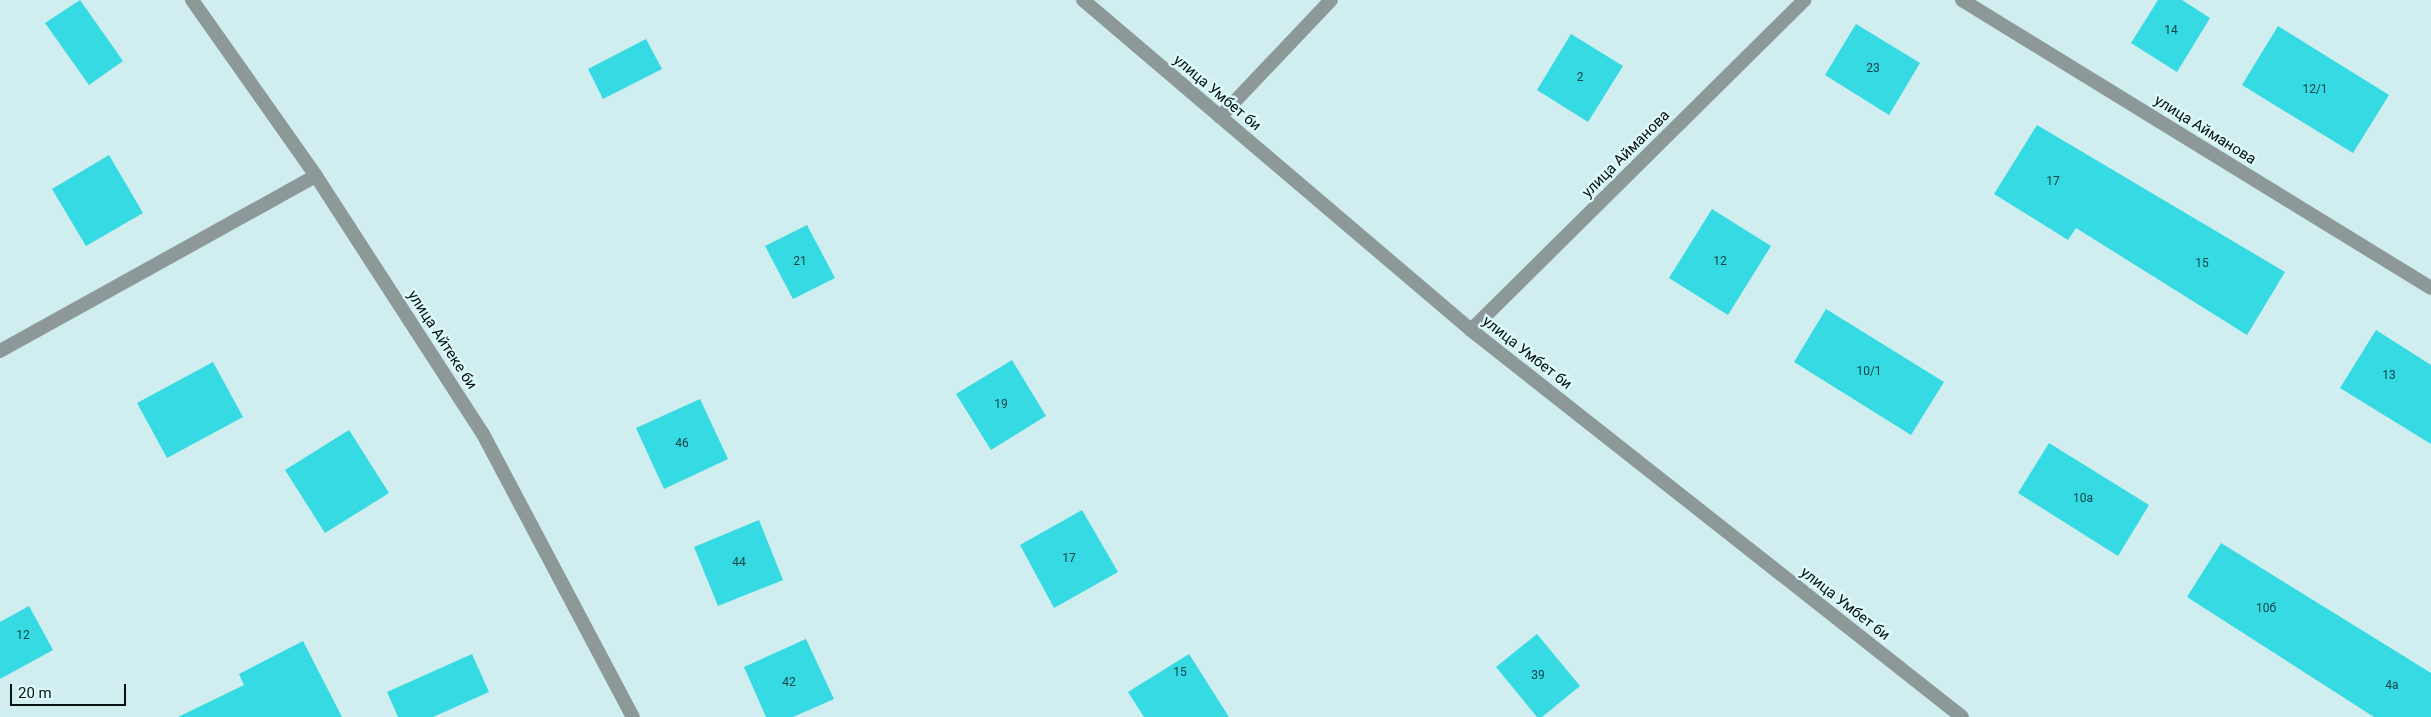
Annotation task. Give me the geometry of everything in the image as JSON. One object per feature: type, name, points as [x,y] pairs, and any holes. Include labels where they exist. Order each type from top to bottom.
[{"type":"street","name":"улица Айтеке би","points":[[192,0],[316,176],[483,434],[633,717]]},
{"type":"street","name":"улица Умбет би","points":[[1083,0],[1471,330],[1962,717]]},
{"type":"street","points":[[1220,117],[1331,0]]},
{"type":"street","name":"улица Айманова","points":[[1471,330],[1804,0]]},
{"type":"street","name":"улица Айманова","points":[[1962,0],[2431,288]]},
{"type":"street","points":[[0,351],[316,176]]},
{"type":"building","points":[[80,0],[123,61],[89,85],[45,23]]},
{"type":"building","points":[[2158,0],[2182,0],[2210,18],[2177,72],[2131,43]]},
{"type":"building","points":[[1856,24],[1920,63],[1889,115],[1825,75]]},
{"type":"building","points":[[2278,26],[2389,95],[2353,153],[2242,85]]},
{"type":"building","points":[[1571,34],[1623,66],[1588,122],[1537,90]]},
{"type":"building","points":[[646,39],[662,69],[603,99],[588,69]]},
{"type":"building","points":[[2037,125],[2285,272],[2247,335],[2076,228],[2068,240],[1994,194]]},
{"type":"building","points":[[109,155],[143,213],[86,246],[52,189]]},
{"type":"building","points":[[1712,209],[1771,246],[1728,315],[1669,278]]},
{"type":"building","points":[[807,225],[835,278],[793,299],[765,246]]},
{"type":"building","points":[[1826,309],[1944,382],[1911,435],[1794,362]]},
{"type":"building","points":[[2376,330],[2431,365],[2431,444],[2340,388]]},
{"type":"building","points":[[1012,360],[1046,416],[991,450],[956,394]]},
{"type":"building","points":[[213,362],[243,417],[167,458],[137,403]]},
{"type":"building","points":[[700,399],[728,459],[664,489],[636,428]]},
{"type":"building","points":[[349,430],[389,493],[325,533],[285,470]]},
{"type":"building","points":[[2049,443],[2149,505],[2118,556],[2018,493]]},
{"type":"building","points":[[1082,510],[1118,572],[1054,608],[1020,545]]},
{"type":"building","points":[[759,520],[783,580],[718,606],[694,547]]},
{"type":"building","points":[[2221,543],[2431,673],[2431,717],[2374,717],[2187,597]]},
{"type":"building","points":[[29,606],[53,650],[0,679],[0,622]]},
{"type":"building","points":[[1537,634],[1580,686],[1542,717],[1537,717],[1496,667]]},
{"type":"building","points":[[806,639],[834,699],[793,717],[766,717],[744,667]]},
{"type":"building","points":[[303,641],[342,717],[178,717],[244,685],[239,674]]},
{"type":"building","points":[[472,654],[489,692],[433,717],[398,717],[387,692]]},
{"type":"building","points":[[1189,654],[1229,717],[1144,717],[1128,692]]}]
